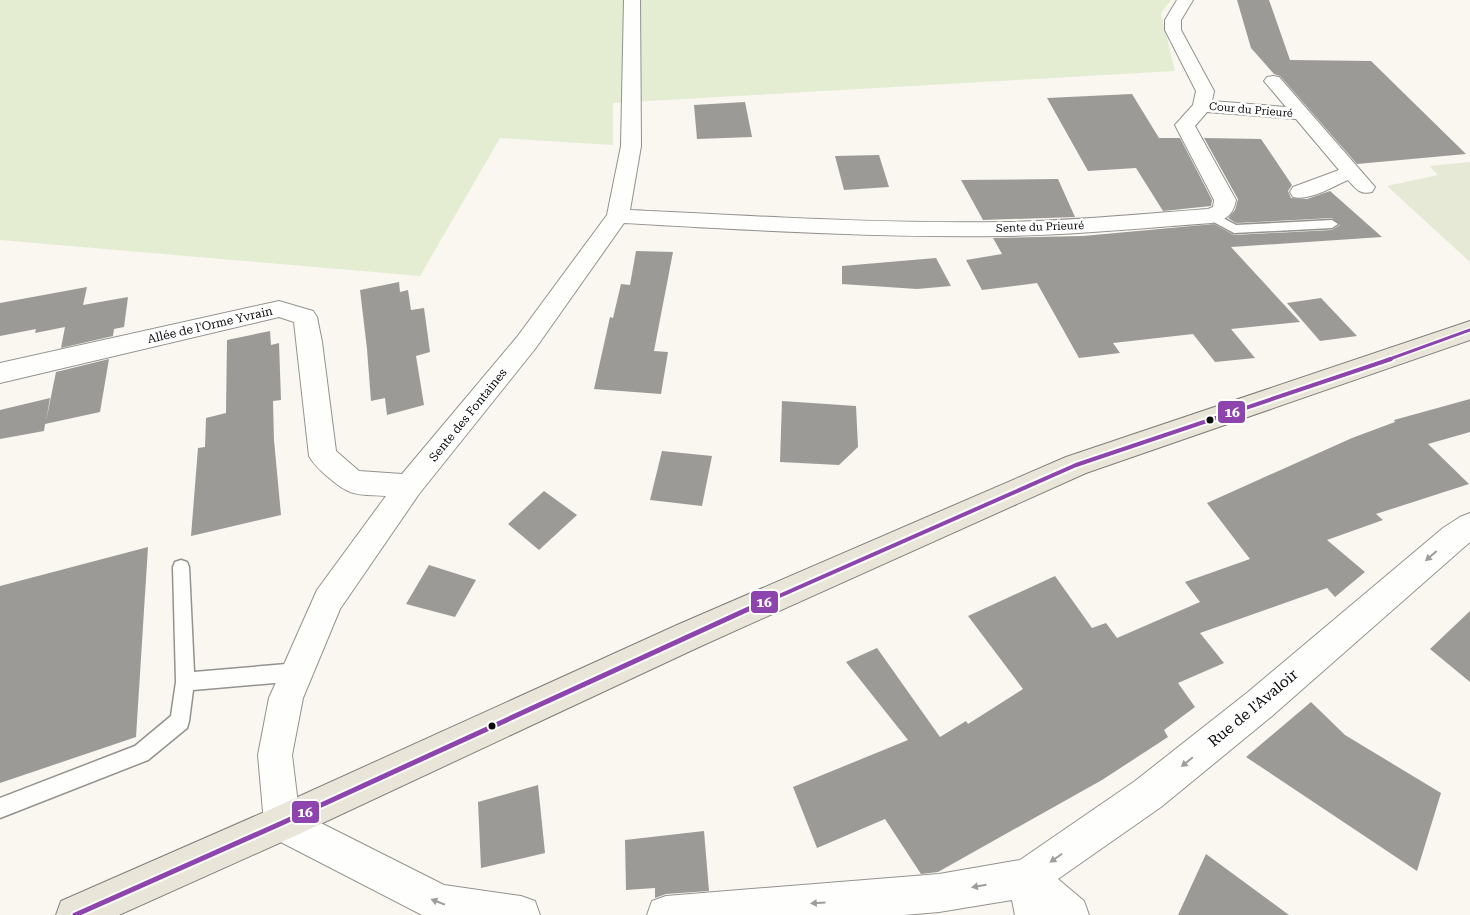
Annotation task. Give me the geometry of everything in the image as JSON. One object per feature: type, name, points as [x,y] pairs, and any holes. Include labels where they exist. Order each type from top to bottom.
[{"type":"main road","points":[[80,914],[282,824],[688,636],[1076,465],[1449,340],[1470,330]]},
{"type":"street","name":"Sente des Fontaines","points":[[282,824],[275,755],[286,698],[328,600],[409,486],[526,343],[618,216],[631,146],[632,0]]},
{"type":"street","points":[[1185,0],[1173,20],[1173,30],[1205,91],[1202,106],[1185,125],[1225,200],[1223,211],[1212,216]]},
{"type":"street","name":"Cour du Prieuré","points":[[1272,80],[1358,179],[1300,192]]},
{"type":"street","name":"Cour du Prieuré","points":[[1202,106],[1301,114]]},
{"type":"street","name":"Sente du Prieuré","points":[[618,216],[804,227],[1005,229],[1212,216]]},
{"type":"street","name":"Allée de l'Orme Yvrain","points":[[0,373],[279,309],[305,317],[310,342],[323,456],[352,482],[409,486]]},
{"type":"street","name":"Rue de l'Avaloir","points":[[1027,878],[1148,794],[1260,704],[1453,537],[1470,526]]},
{"type":"street","points":[[282,824],[441,904],[521,915]]},
{"type":"street","points":[[1027,878],[1034,915]]},
{"type":"street","points":[[666,915],[939,892],[1027,878],[1070,915]]},
{"type":"lane","points":[[1212,216],[1234,229],[1332,224]]},
{"type":"lane","points":[[0,808],[141,753],[180,721],[184,682],[181,566]]},
{"type":"lane","points":[[184,682],[298,672]]},
{"type":"green space","points":[[0,0],[1171,0],[1161,13],[1175,71],[613,103],[613,145],[500,138],[420,276],[0,240]]},
{"type":"green space","points":[[1470,162],[1470,262],[1387,186],[1438,175],[1429,166]]},
{"type":"building","points":[[1237,0],[1269,0],[1290,60],[1371,61],[1466,154],[1357,164],[1280,76],[1274,74],[1251,48]]},
{"type":"building","points":[[1132,94],[1159,138],[1180,138],[1212,200],[1211,206],[1163,211],[1136,168],[1088,171],[1047,98]]},
{"type":"building","points":[[745,102],[752,137],[697,139],[694,105]]},
{"type":"building","points":[[1204,138],[1261,139],[1292,185],[1288,191],[1291,198],[1307,199],[1330,191],[1382,237],[1231,247],[1300,322],[1231,329],[1255,358],[1215,362],[1193,334],[1113,343],[1120,353],[1079,358],[1037,283],[982,290],[966,260],[1002,254],[993,238],[1083,236],[1214,224],[1234,235],[1332,230],[1340,225],[1332,218],[1236,223],[1228,218],[1235,210],[1238,199]]},
{"type":"building","points":[[879,155],[889,187],[844,190],[835,156]]},
{"type":"building","points":[[1058,179],[1075,217],[983,220],[961,180]]},
{"type":"building","points":[[636,251],[673,252],[654,351],[668,352],[661,394],[594,389],[610,317],[613,318],[621,284],[630,285]]},
{"type":"building","points":[[936,258],[951,286],[917,289],[842,284],[842,266]]},
{"type":"building","points":[[399,282],[400,292],[408,290],[411,310],[424,308],[430,352],[416,356],[424,405],[387,415],[385,398],[371,401],[360,290]]},
{"type":"building","points":[[87,287],[83,305],[128,297],[124,327],[114,329],[113,336],[61,348],[65,327],[35,333],[36,329],[0,336],[0,303]]},
{"type":"building","points":[[1321,298],[1357,336],[1320,341],[1287,303]]},
{"type":"building","points":[[270,331],[271,345],[279,343],[281,400],[273,401],[274,440],[281,515],[191,536],[198,448],[205,447],[206,418],[226,413],[227,340]]},
{"type":"building","points":[[109,359],[100,412],[45,424],[44,431],[0,439],[0,410],[50,398],[46,421],[56,372]]},
{"type":"building","points":[[1470,399],[1470,432],[1428,444],[1469,484],[1376,514],[1383,520],[1327,540],[1365,572],[1335,597],[1327,588],[1200,633],[1224,663],[1178,683],[1195,707],[1164,730],[1168,737],[1102,780],[938,872],[921,874],[885,819],[817,848],[793,787],[908,740],[846,662],[877,648],[940,737],[966,721],[968,724],[1023,689],[968,616],[1055,576],[1092,628],[1106,623],[1117,638],[1200,602],[1185,582],[1250,559],[1207,503],[1352,438],[1395,422],[1394,420]]},
{"type":"building","points":[[782,401],[856,406],[858,447],[839,465],[780,462]]},
{"type":"building","points":[[662,451],[712,456],[702,506],[650,500]]},
{"type":"building","points":[[544,491],[577,515],[539,550],[508,524]]},
{"type":"building","points":[[148,547],[136,737],[0,783],[0,586]]},
{"type":"building","points":[[429,565],[476,580],[455,617],[406,604]]},
{"type":"building","points":[[1470,611],[1470,682],[1430,649]]},
{"type":"building","points":[[1311,702],[1345,735],[1441,793],[1417,871],[1246,757]]},
{"type":"building","points":[[538,785],[545,853],[481,868],[478,802]]},
{"type":"building","points":[[704,831],[709,891],[666,894],[655,898],[655,888],[626,890],[625,840]]},
{"type":"building","points":[[1206,854],[1289,915],[1178,915]]},
{"type":"transit line","name":"16","points":[[75,915],[282,823],[688,636],[1076,465],[1449,339],[1470,330]]}]
